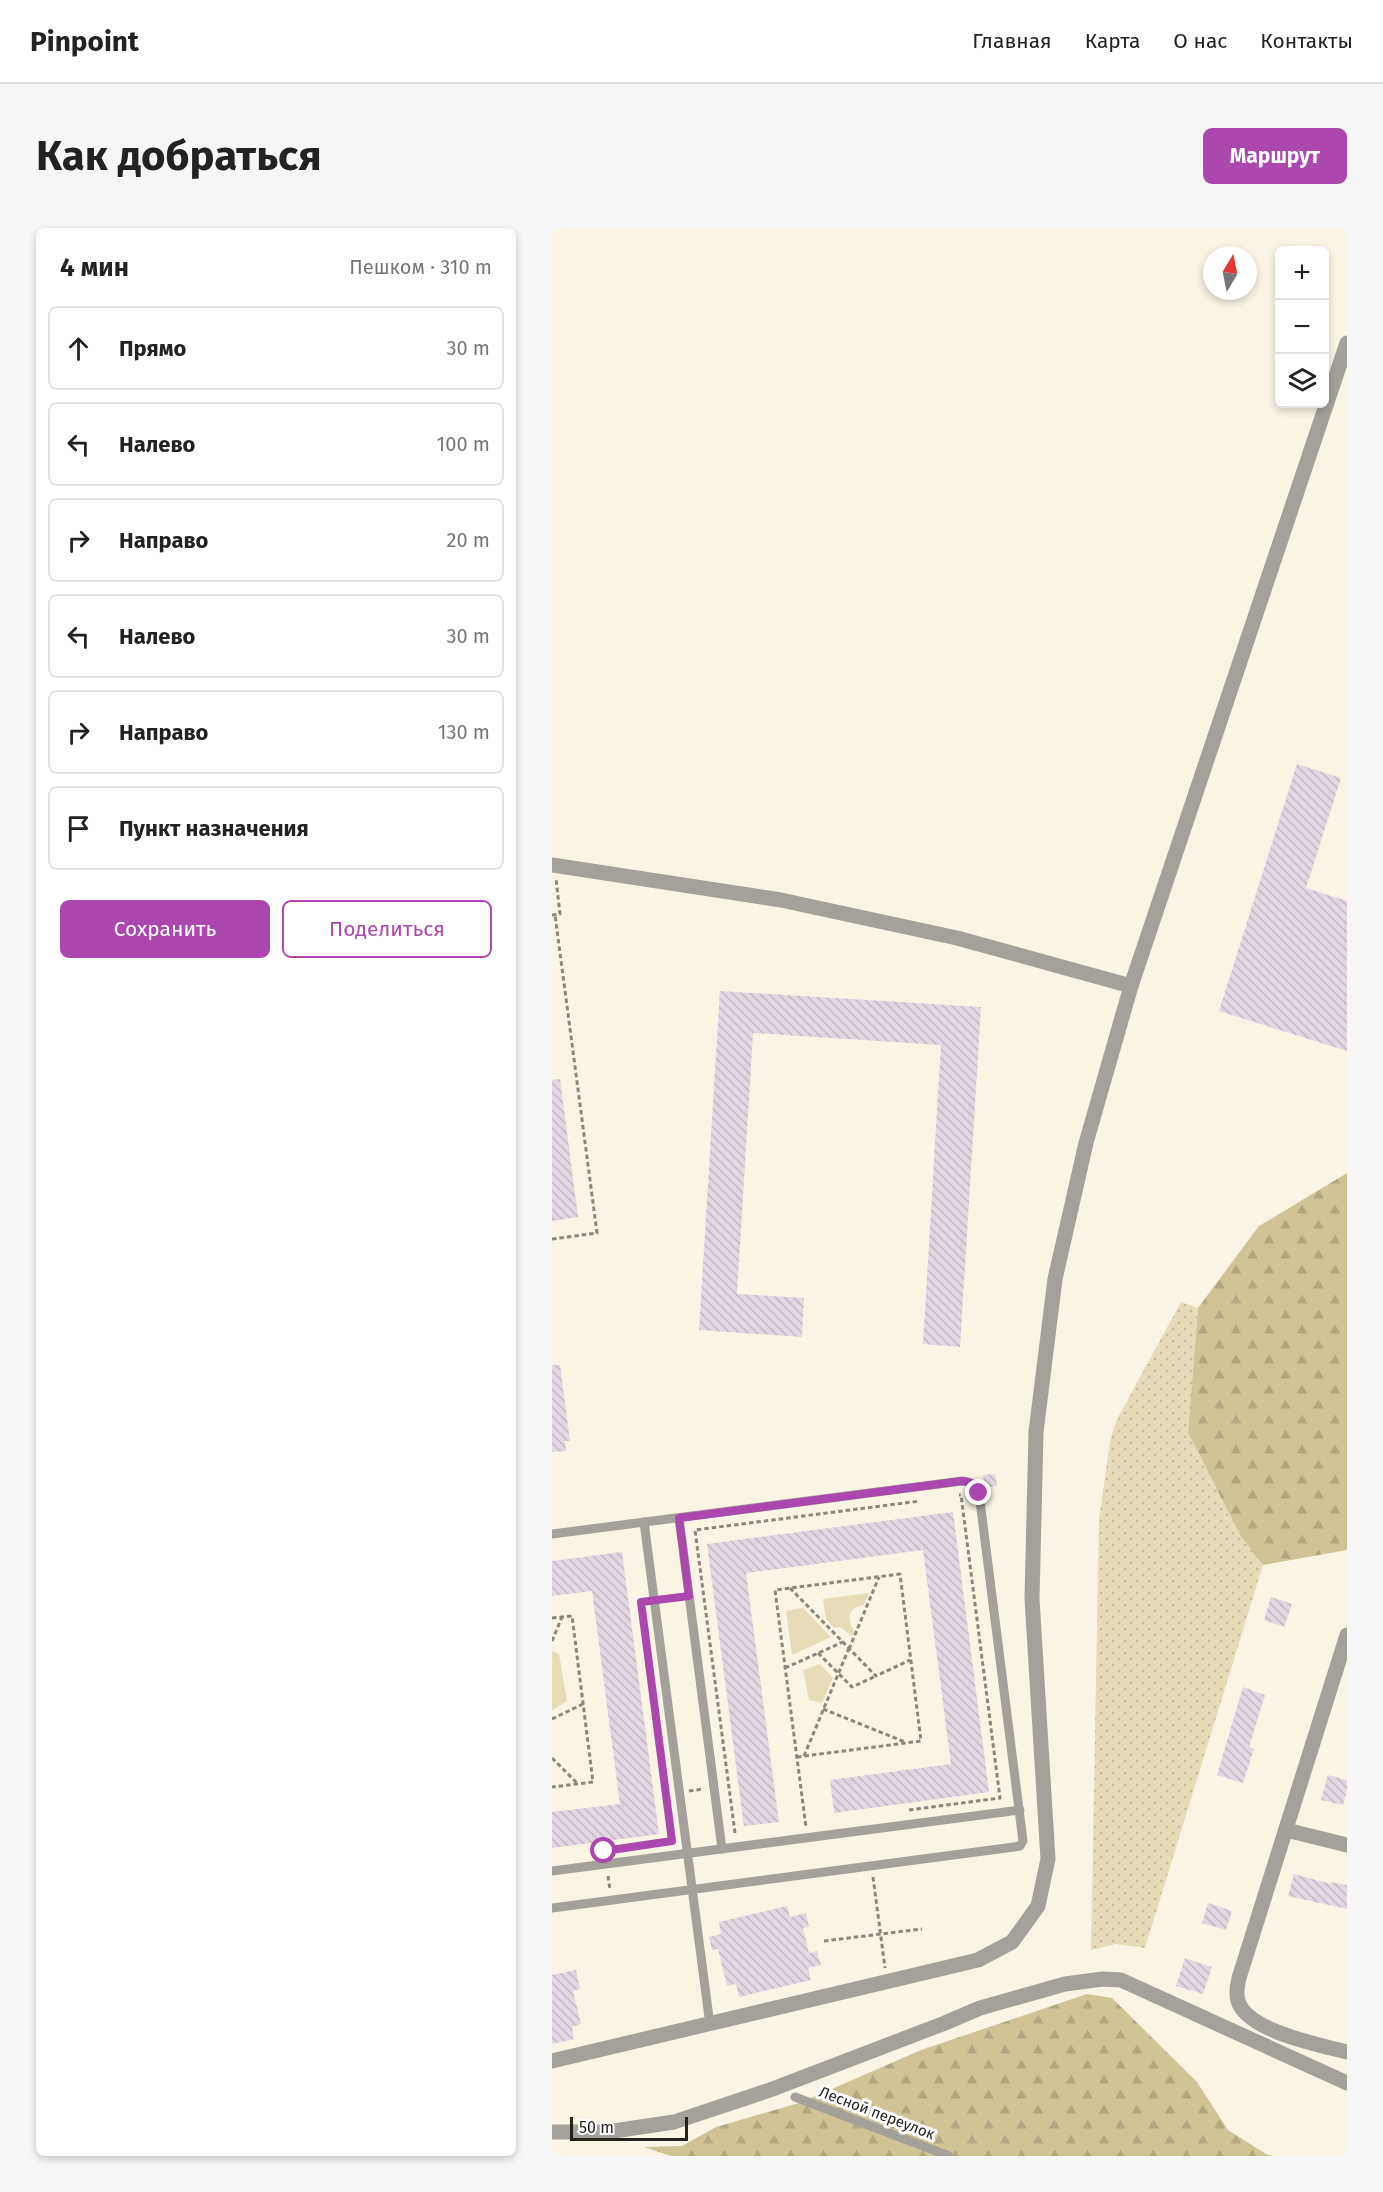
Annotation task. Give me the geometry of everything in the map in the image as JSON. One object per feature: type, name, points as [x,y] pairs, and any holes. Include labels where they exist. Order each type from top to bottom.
[{"type":"street","points":[[552,2061],[978,1960],[1012,1942],[1038,1906],[1048,1859],[1032,1599],[1036,1432],[1054,1279],[1086,1143],[1131,986],[1347,343]]},
{"type":"street","points":[[553,865],[781,900],[957,938],[1131,986]]},
{"type":"street","points":[[1347,1635],[1342,1665],[1239,1978],[1237,1991],[1238,2003],[1246,2015],[1262,2025],[1313,2044],[1347,2052]]},
{"type":"street","points":[[1287,1830],[1347,1845]]},
{"type":"street","points":[[552,2132],[607,2132],[674,2122],[770,2090],[980,2008],[1065,1984],[1103,1979],[1121,1980],[1347,2084]]},
{"type":"lane","points":[[552,1534],[962,1481],[970,1482],[976,1486],[1023,1840],[1020,1846],[552,1908]]},
{"type":"lane","points":[[679,1518],[722,1849]]},
{"type":"lane","points":[[644,1522],[710,2025]]},
{"type":"lane","points":[[552,1871],[1020,1810]]},
{"type":"lane","name":"Лесной переулок","points":[[795,2097],[949,2156]]},
{"type":"path","points":[[552,1239],[597,1233],[554,915],[560,914],[553,865]]},
{"type":"path","points":[[909,1810],[1000,1798],[961,1495],[949,1497]]},
{"type":"path","points":[[735,1833],[695,1530],[926,1500]]},
{"type":"path","points":[[797,1757],[921,1741],[900,1574],[775,1590],[785,1668],[797,1757],[808,1838]]},
{"type":"path","points":[[804,1756],[879,1576]]},
{"type":"path","points":[[790,1588],[876,1676]]},
{"type":"path","points":[[689,1596],[704,1594]]},
{"type":"path","points":[[552,1618],[572,1616],[593,1782],[552,1787]]},
{"type":"path","points":[[552,1641],[562,1617]]},
{"type":"path","points":[[785,1668],[843,1642]]},
{"type":"path","points":[[818,1653],[852,1687],[911,1660]]},
{"type":"path","points":[[697,1661],[712,1658]]},
{"type":"path","points":[[552,1719],[583,1704]]},
{"type":"path","points":[[824,1709],[906,1743]]},
{"type":"path","points":[[706,1725],[721,1723]]},
{"type":"path","points":[[552,1758],[578,1784]]},
{"type":"path","points":[[680,1792],[729,1786]]},
{"type":"path","points":[[872,1866],[885,1971]]},
{"type":"path","points":[[825,1941],[922,1929]]},
{"type":"shaded area","points":[[1181,1302],[1198,1308],[1188,1432],[1240,1535],[1263,1565],[1145,1948],[1116,1944],[1091,1950],[1099,1519],[1110,1442],[1116,1421]]},
{"type":"shaded area","points":[[869,1593],[864,1605],[855,1608],[850,1613],[851,1626],[854,1630],[852,1636],[840,1627],[834,1628],[826,1619],[823,1599]]},
{"type":"shaded area","points":[[803,1608],[831,1637],[792,1655],[786,1611]]},
{"type":"shaded area","points":[[552,1651],[559,1654],[567,1701],[552,1710]]},
{"type":"shaded area","points":[[820,1664],[833,1678],[822,1703],[809,1700],[803,1670]]},
{"type":"green space","points":[[1347,1173],[1347,1550],[1263,1565],[1240,1535],[1188,1432],[1198,1308],[1259,1226]]},
{"type":"green space","points":[[1087,1994],[1112,1998],[1197,2082],[1228,2130],[1266,2154],[1274,2156],[671,2156],[644,2147],[682,2146],[716,2127],[802,2102],[921,2050]]},
{"type":"building","points":[[1297,764],[1341,778],[1306,888],[1347,901],[1347,1051],[1219,1011]]},
{"type":"building","points":[[720,991],[981,1007],[960,1347],[923,1344],[941,1045],[753,1033],[737,1294],[804,1298],[802,1337],[699,1330]]},
{"type":"building","points":[[560,1079],[578,1217],[552,1221],[552,1080]]},
{"type":"building","points":[[552,1365],[560,1365],[570,1441],[565,1441],[566,1451],[552,1452]]},
{"type":"building","points":[[995,1474],[997,1486],[985,1488],[983,1475]]},
{"type":"building","points":[[953,1512],[989,1792],[834,1813],[830,1780],[951,1764],[923,1550],[746,1573],[779,1822],[744,1826],[707,1544]]},
{"type":"building","points":[[622,1552],[659,1834],[552,1848],[552,1812],[620,1804],[592,1591],[552,1596],[552,1561]]},
{"type":"building","points":[[1271,1597],[1292,1604],[1284,1627],[1264,1620]]},
{"type":"building","points":[[1243,1687],[1265,1695],[1249,1747],[1254,1749],[1243,1783],[1217,1775]]},
{"type":"building","points":[[1328,1775],[1347,1780],[1343,1805],[1321,1800]]},
{"type":"building","points":[[1294,1874],[1331,1884],[1331,1882],[1347,1885],[1347,1909],[1288,1896]]},
{"type":"building","points":[[1208,1903],[1232,1911],[1226,1930],[1202,1923]]},
{"type":"building","points":[[787,1906],[790,1917],[806,1913],[809,1927],[803,1928],[809,1953],[817,1951],[821,1965],[808,1968],[811,1980],[739,1997],[736,1984],[727,1986],[718,1949],[712,1950],[709,1937],[721,1934],[719,1922]]},
{"type":"building","points":[[1185,1958],[1212,1967],[1203,1994],[1176,1986]]},
{"type":"building","points":[[576,1970],[580,1989],[573,1991],[581,2024],[572,2027],[574,2039],[552,2044],[552,1975]]},
{"type":"route","points":[[604,1851],[672,1841],[641,1602],[689,1596],[679,1518],[962,1481],[976,1486],[979,1493]]}]
